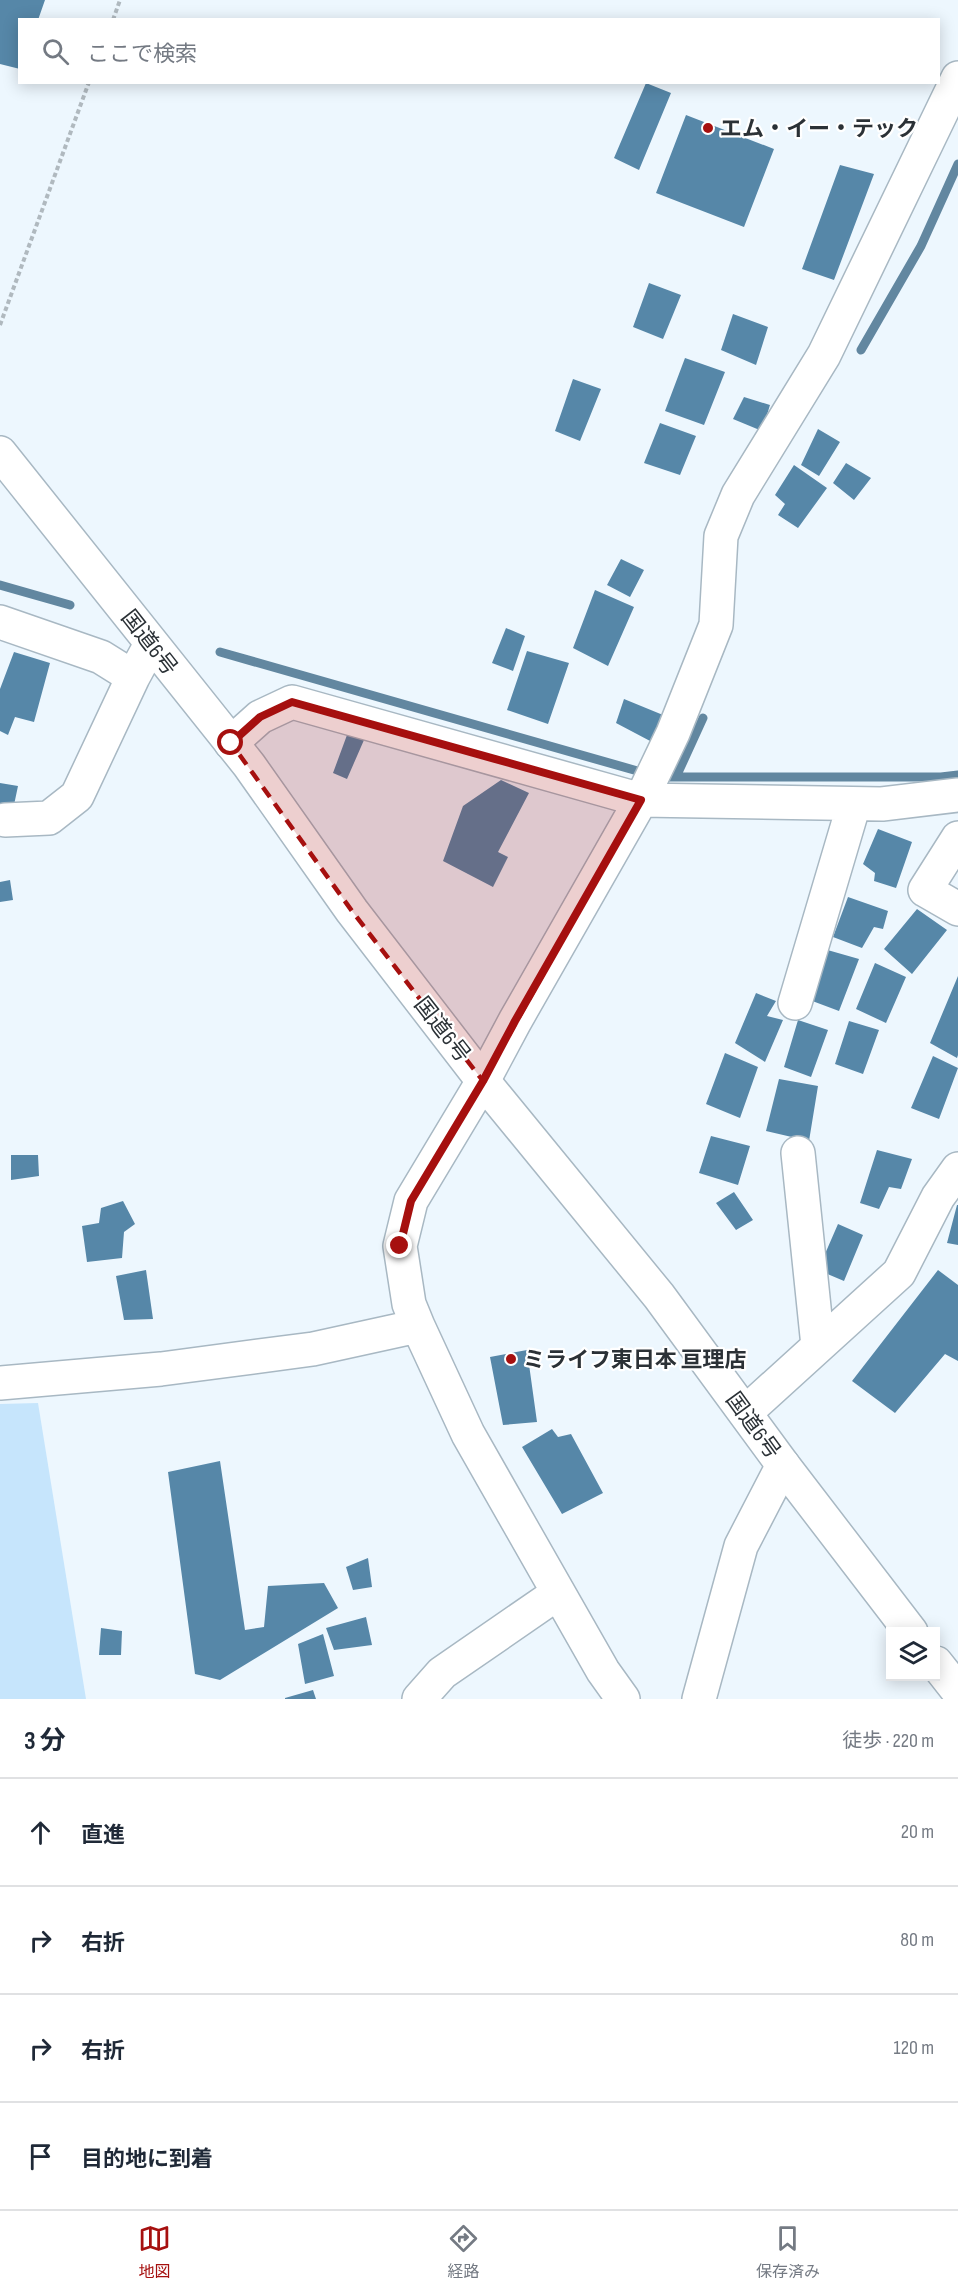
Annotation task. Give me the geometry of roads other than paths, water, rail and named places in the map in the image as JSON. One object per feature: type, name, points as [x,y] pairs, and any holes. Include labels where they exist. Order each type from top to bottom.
[{"type":"main road","points":[[623,1699],[603,1671],[468,1434],[410,1304],[400,1246],[411,1201],[483,1081],[641,800],[673,733],[716,625],[721,536],[738,495],[824,355],[958,78]]},
{"type":"main road","name":"国道6号","points":[[0,453],[249,765],[352,911],[483,1081],[659,1296],[783,1465],[907,1627]]},
{"type":"main road","points":[[0,622],[101,657],[133,677]]},
{"type":"main road","points":[[4,820],[49,818],[77,796],[151,644]]},
{"type":"main road","points":[[231,743],[260,717],[292,702],[641,800],[882,804],[958,795]]},
{"type":"main road","points":[[795,1003],[854,804]]},
{"type":"main road","points":[[958,838],[925,890],[958,909]]},
{"type":"main road","points":[[798,1153],[818,1346]]},
{"type":"main road","points":[[746,1412],[899,1272],[938,1197],[958,1169]]},
{"type":"main road","points":[[0,1383],[161,1369],[313,1350],[418,1326]]},
{"type":"main road","points":[[699,1699],[741,1546],[783,1465]]},
{"type":"main road","points":[[419,1699],[442,1674],[558,1593]]},
{"type":"main road","points":[[940,1668],[958,1691]]},
{"type":"waterway","points":[[861,350],[921,246],[958,164]]},
{"type":"waterway","points":[[0,585],[70,605]]},
{"type":"waterway","points":[[220,652],[641,772]]},
{"type":"waterway","points":[[676,777],[703,718]]},
{"type":"waterway","points":[[669,777],[941,777],[958,775]]},
{"type":"place","name":"エム・イー・テック","points":[[708,128]]},
{"type":"place","name":"ミライフ東日本 亘理店","points":[[511,1359]]}]
